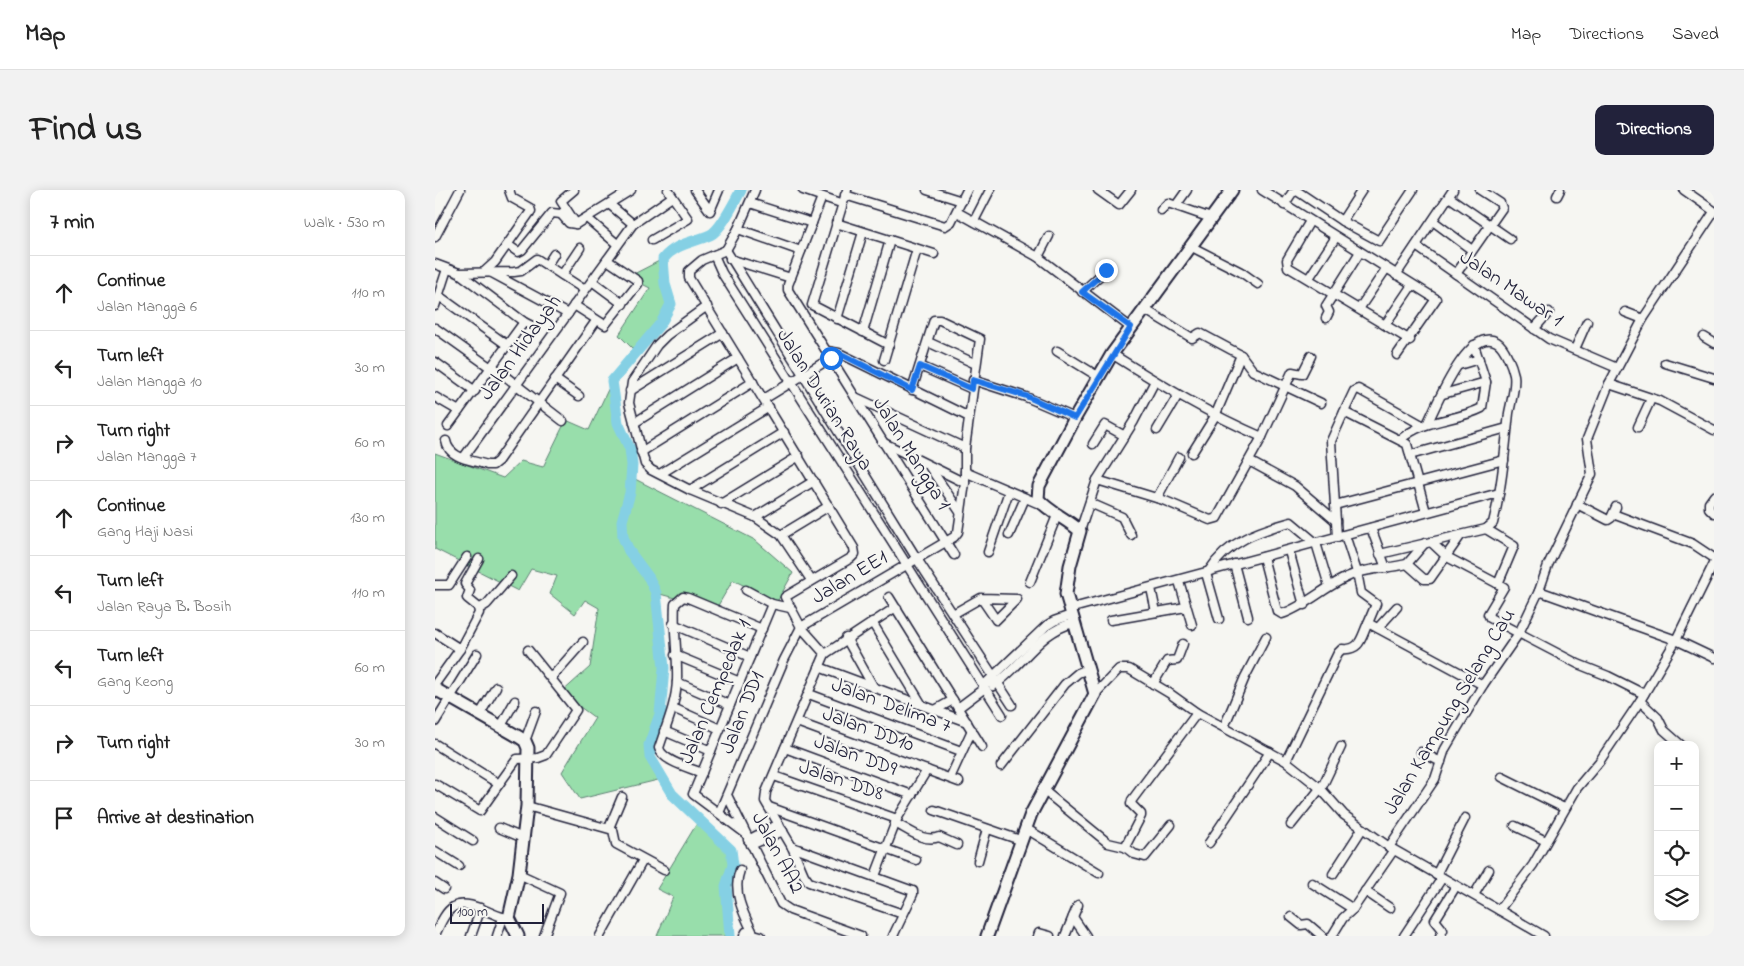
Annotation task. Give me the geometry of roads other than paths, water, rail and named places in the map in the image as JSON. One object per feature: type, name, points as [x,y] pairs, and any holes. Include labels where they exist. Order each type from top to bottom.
[{"type":"main road","points":[[987,936],[1025,828],[1043,789],[1059,763],[1095,694],[1072,616],[1067,583],[1079,531],[1058,513],[1044,506],[1038,499],[1042,479],[1113,354],[1232,190]]},
{"type":"main road","points":[[435,689],[525,741],[529,759],[527,806],[519,874],[506,918],[518,936]]},
{"type":"street","points":[[435,237],[460,190]]},
{"type":"street","points":[[487,272],[531,210],[512,198],[509,190]]},
{"type":"street","points":[[574,190],[562,198],[561,204],[563,212],[576,224],[588,219],[631,190]]},
{"type":"street","points":[[695,190],[710,211],[719,190]]},
{"type":"street","points":[[755,190],[739,229],[726,250],[694,264],[689,271],[689,278],[854,548],[855,554],[851,558],[811,580],[787,596],[785,600],[801,627],[825,654]]},
{"type":"street","points":[[803,190],[838,202]]},
{"type":"street","points":[[927,190],[962,201]]},
{"type":"street","points":[[889,345],[813,306],[846,193],[945,226],[960,214],[962,201],[967,190]]},
{"type":"street","points":[[974,221],[990,190]]},
{"type":"street","points":[[1098,190],[1119,205],[1131,190]]},
{"type":"street","points":[[1177,204],[1187,190]]},
{"type":"street","points":[[1261,190],[1411,285],[1437,299],[1410,340],[1397,355]]},
{"type":"street","points":[[1342,221],[1363,190]]},
{"type":"street","points":[[1284,205],[1294,191],[1297,191],[1342,221],[1379,241],[1413,190]]},
{"type":"street","points":[[1456,274],[1490,225],[1501,205],[1480,190]]},
{"type":"street","points":[[1684,190],[1714,212]]},
{"type":"street","points":[[652,240],[687,219],[670,194]]},
{"type":"street","name":"Jalan Hidayah","points":[[464,457],[617,244],[633,224],[670,194]]},
{"type":"street","points":[[1396,275],[1451,194],[1510,239]]},
{"type":"street","points":[[723,273],[733,263],[791,278],[822,197]]},
{"type":"street","points":[[750,203],[812,223]]},
{"type":"street","points":[[1161,210],[1168,203],[1177,204],[1211,218]]},
{"type":"street","points":[[609,204],[633,224]]},
{"type":"street","points":[[508,245],[518,252],[522,250],[552,213],[563,212]]},
{"type":"street","name":"Jalan Kampung Selang Cau","points":[[1095,694],[1119,669],[1129,669],[1197,713],[1224,726],[1285,761],[1320,788],[1344,815],[1391,849],[1435,779],[1445,749],[1483,685],[1519,633],[1539,592],[1548,565],[1592,474],[1593,468],[1587,439],[1609,384],[1643,319],[1714,212]]},
{"type":"street","points":[[960,214],[1038,257],[1082,292],[1131,327]]},
{"type":"street","points":[[588,219],[617,244]]},
{"type":"street","points":[[1433,220],[1472,250]]},
{"type":"street","points":[[1310,222],[1286,263],[1288,266],[1410,340]]},
{"type":"street","points":[[836,223],[934,254]]},
{"type":"street","points":[[739,229],[801,251]]},
{"type":"street","points":[[837,319],[863,232]]},
{"type":"street","points":[[1038,257],[1049,236]]},
{"type":"street","points":[[1309,278],[1336,237]]},
{"type":"street","points":[[863,332],[890,240]]},
{"type":"street","points":[[1190,246],[1241,272],[1258,284]]},
{"type":"street","name":"Jalan Mawar 1","points":[[1416,246],[1555,342],[1617,368]]},
{"type":"street","points":[[562,275],[580,248]]},
{"type":"street","points":[[884,360],[917,249]]},
{"type":"street","name":"Jalan Durian Raya","points":[[726,250],[917,559],[1012,705]]},
{"type":"street","points":[[1326,318],[1329,312],[1326,306],[1360,252]]},
{"type":"street","points":[[547,265],[554,254]]},
{"type":"street","name":"Jalan Durian Raya","points":[[714,255],[723,273],[1002,716]]},
{"type":"street","points":[[459,273],[518,272],[535,259],[585,290]]},
{"type":"street","points":[[574,305],[605,325],[623,304],[638,281],[607,260]]},
{"type":"street","points":[[435,306],[441,267],[459,273],[524,322],[536,328]]},
{"type":"street","points":[[1359,309],[1386,269]]},
{"type":"street","points":[[1082,292],[1106,270]]},
{"type":"street","points":[[487,272],[568,314]]},
{"type":"street","name":"Jalan Mangga 1","points":[[791,278],[788,290],[881,442],[954,555]]},
{"type":"street","points":[[591,281],[623,304]]},
{"type":"street","points":[[1385,325],[1411,285]]},
{"type":"street","points":[[437,296],[507,345]]},
{"type":"street","points":[[707,306],[657,345],[632,382],[629,402],[645,464],[690,490],[755,517],[781,535],[811,580]]},
{"type":"street","points":[[1144,309],[1192,338],[1200,333],[1241,355],[1253,371],[1321,403]]},
{"type":"street","points":[[1534,329],[1549,312]]},
{"type":"street","points":[[1625,312],[1643,319]]},
{"type":"street","points":[[446,441],[449,452],[493,465],[498,462],[596,320]]},
{"type":"street","points":[[912,390],[935,320],[940,320],[980,339],[965,448],[965,483],[958,532],[946,542]]},
{"type":"street","points":[[448,426],[524,322]]},
{"type":"street","points":[[1575,349],[1587,322]]},
{"type":"street","points":[[435,328],[563,421]]},
{"type":"street","points":[[630,391],[723,333]]},
{"type":"street","points":[[1704,337],[1714,343]]},
{"type":"street","points":[[1380,554],[1486,528],[1493,523],[1504,460],[1514,378],[1502,347],[1493,340],[1478,341],[1474,345],[1459,364],[1425,424]]},
{"type":"street","points":[[927,342],[976,364]]},
{"type":"street","points":[[1400,440],[1425,424],[1482,408],[1486,382],[1474,345]]},
{"type":"street","points":[[827,351],[839,353],[969,417]]},
{"type":"street","points":[[1057,351],[1099,377]]},
{"type":"street","points":[[1113,354],[1215,416],[1262,437]]},
{"type":"street","points":[[1192,453],[1215,416],[1241,355]]},
{"type":"street","points":[[1097,480],[1157,498],[1214,520],[1262,437],[1292,372],[1302,374],[1311,356]]},
{"type":"street","points":[[634,423],[738,358]]},
{"type":"street","points":[[764,399],[831,358]]},
{"type":"street","points":[[1459,364],[1479,358]]},
{"type":"street","points":[[435,362],[475,391]]},
{"type":"street","points":[[1665,363],[1714,378]]},
{"type":"street","points":[[920,366],[972,389]]},
{"type":"street","points":[[555,379],[579,396]]},
{"type":"street","points":[[973,380],[1026,396],[1075,418]]},
{"type":"street","points":[[1079,531],[1097,480],[1125,436],[1155,381]]},
{"type":"street","points":[[641,452],[753,382]]},
{"type":"street","points":[[1443,394],[1486,382]]},
{"type":"street","points":[[1609,384],[1665,404],[1714,430]]},
{"type":"street","points":[[1337,537],[1331,441],[1353,391],[1358,389],[1425,424]]},
{"type":"street","points":[[1157,430],[1178,395]]},
{"type":"street","points":[[854,396],[965,448]]},
{"type":"street","points":[[435,397],[459,411]]},
{"type":"street","points":[[1638,427],[1651,400]]},
{"type":"street","points":[[660,474],[769,407]]},
{"type":"street","points":[[1344,412],[1407,444],[1417,484],[1427,512]]},
{"type":"street","points":[[1093,444],[1105,425],[1125,436]]},
{"type":"street","points":[[1410,456],[1507,428]]},
{"type":"street","points":[[690,490],[784,432]]},
{"type":"street","points":[[881,442],[965,483]]},
{"type":"street","points":[[721,504],[799,456]]},
{"type":"street","points":[[1157,498],[1179,457]]},
{"type":"street","points":[[1335,505],[1504,460]]},
{"type":"street","points":[[1249,461],[1295,486],[1336,521]]},
{"type":"street","points":[[927,464],[960,512]]},
{"type":"street","points":[[965,472],[1044,506]]},
{"type":"street","points":[[755,517],[814,481]]},
{"type":"street","points":[[987,552],[1009,491]]},
{"type":"street","points":[[958,708],[995,681],[1046,626],[1054,621],[1151,588],[1234,564],[1289,551],[1499,493]]},
{"type":"street","points":[[1714,496],[1709,503],[1709,508],[1714,513]]},
{"type":"street","points":[[1009,536],[1025,498]]},
{"type":"street","points":[[1090,503],[1122,517],[1131,534]]},
{"type":"street","points":[[1577,504],[1603,519],[1611,518],[1615,511],[1693,544],[1714,558]]},
{"type":"street","points":[[781,535],[829,506]]},
{"type":"street","points":[[1030,582],[1058,513]]},
{"type":"street","points":[[1208,572],[1220,557],[1251,534],[1291,522],[1316,543],[1329,586]]},
{"type":"street","points":[[1371,528],[1386,568]]},
{"type":"street","points":[[1486,528],[1514,546],[1489,615],[1519,633],[1642,698],[1658,718],[1664,730],[1676,741]]},
{"type":"street","points":[[1407,564],[1427,580],[1447,557],[1461,534]]},
{"type":"street","points":[[1285,761],[1338,653],[1342,649],[1351,650],[1356,647],[1369,623],[1376,604],[1361,593],[1357,572],[1345,535]]},
{"type":"street","name":"Jalan EE1","points":[[801,627],[946,542]]},
{"type":"street","points":[[1428,542],[1447,557],[1501,586]]},
{"type":"street","points":[[1263,557],[1277,611],[1281,614],[1304,605],[1329,586],[1357,572],[1407,564],[1428,542]]},
{"type":"street","points":[[1289,551],[1304,605]]},
{"type":"street","points":[[435,585],[449,585],[467,557]]},
{"type":"street","points":[[479,559],[465,584],[471,590],[468,599],[479,609]]},
{"type":"street","points":[[1499,910],[1523,879],[1577,788],[1606,753],[1642,698],[1676,640],[1714,563]]},
{"type":"street","points":[[1234,564],[1248,617]]},
{"type":"street","points":[[1208,572],[1219,619]]},
{"type":"street","points":[[435,684],[460,649],[479,609],[487,604],[511,576]]},
{"type":"street","points":[[1179,581],[1192,625]]},
{"type":"street","points":[[1151,588],[1156,612]]},
{"type":"street","points":[[746,590],[772,604],[790,608]]},
{"type":"street","points":[[1539,592],[1676,640],[1714,658]]},
{"type":"street","points":[[702,773],[660,753],[659,748],[673,708],[677,682],[673,624],[675,604],[683,597],[762,629]]},
{"type":"street","points":[[889,597],[981,747]]},
{"type":"street","points":[[953,614],[981,598],[1015,598],[1017,602],[996,620],[981,598]]},
{"type":"street","name":"Jalan Cempedak 1","points":[[719,813],[693,794],[772,604]]},
{"type":"street","points":[[1111,620],[1186,607]]},
{"type":"street","points":[[1378,628],[1397,607]]},
{"type":"street","points":[[897,609],[846,638],[825,654],[765,797],[792,847],[803,875],[809,882],[903,914]]},
{"type":"street","points":[[872,622],[922,706]]},
{"type":"street","points":[[1369,623],[1483,685]]},
{"type":"street","points":[[673,624],[750,657]]},
{"type":"street","name":"Jalan DD1","points":[[719,813],[728,797],[784,660],[801,627]]},
{"type":"street","points":[[435,633],[460,649]]},
{"type":"street","points":[[1224,726],[1245,677],[1266,637]]},
{"type":"street","points":[[846,638],[873,688]]},
{"type":"street","points":[[551,678],[583,642]]},
{"type":"street","points":[[1153,684],[1167,661],[1177,660],[1183,644]]},
{"type":"street","points":[[435,784],[480,811],[517,759],[529,759],[546,754],[575,714],[577,710],[528,650]]},
{"type":"street","points":[[435,722],[477,654]]},
{"type":"street","points":[[675,655],[740,682]]},
{"type":"street","points":[[819,667],[967,722]]},
{"type":"street","points":[[1001,766],[1065,684],[1078,673],[1088,668]]},
{"type":"street","points":[[677,682],[730,705]]},
{"type":"street","points":[[481,714],[496,687]]},
{"type":"street","name":"Jalan Delima 7","points":[[809,694],[961,751]]},
{"type":"street","points":[[935,710],[953,700]]},
{"type":"street","points":[[501,726],[515,701]]},
{"type":"street","points":[[673,708],[720,729]]},
{"type":"street","points":[[525,741],[536,711]]},
{"type":"street","points":[[1125,847],[1141,816],[1131,804],[1132,800],[1197,713]]},
{"type":"street","name":"Jalan DD10","points":[[797,722],[959,782]]},
{"type":"street","points":[[950,778],[972,730]]},
{"type":"street","points":[[664,731],[711,751]]},
{"type":"street","points":[[435,744],[499,784]]},
{"type":"street","points":[[1291,824],[1320,788],[1341,747]]},
{"type":"street","name":"Jalan DD9","points":[[785,748],[912,796]]},
{"type":"street","points":[[1209,843],[1270,752]]},
{"type":"street","points":[[1421,752],[1441,762]]},
{"type":"street","points":[[875,876],[884,848],[896,821],[927,770]]},
{"type":"street","name":"Jalan DD8","points":[[774,776],[896,821],[924,838],[933,840],[939,837],[957,845]]},
{"type":"street","points":[[1501,777],[1564,808]]},
{"type":"street","points":[[1043,789],[1108,843],[1125,847],[1137,856],[1145,857],[1171,825]]},
{"type":"street","points":[[609,828],[622,797]]},
{"type":"street","name":"Jalan AA2","points":[[728,797],[784,908],[861,936]]},
{"type":"street","points":[[527,806],[609,828],[614,831],[616,844],[664,870]]},
{"type":"street","points":[[769,807],[916,860]]},
{"type":"street","points":[[934,810],[1020,840]]},
{"type":"street","points":[[719,813],[748,839],[781,828]]},
{"type":"street","points":[[435,817],[473,841]]},
{"type":"street","points":[[1404,936],[1439,877],[1465,818]]},
{"type":"street","points":[[1515,826],[1547,841]]},
{"type":"street","points":[[499,828],[523,838]]},
{"type":"street","points":[[1025,828],[1099,873]]},
{"type":"street","points":[[978,861],[987,829]]},
{"type":"street","points":[[1333,874],[1362,829]]},
{"type":"street","points":[[792,847],[913,891],[893,936]]},
{"type":"street","points":[[1332,936],[1343,918],[1353,909],[1391,849],[1544,936]]},
{"type":"street","points":[[435,851],[459,866]]},
{"type":"street","points":[[599,936],[643,860]]},
{"type":"street","points":[[740,870],[735,882],[742,910],[757,935]]},
{"type":"street","points":[[1474,895],[1489,870]]},
{"type":"street","points":[[519,874],[561,893],[544,936]]},
{"type":"street","points":[[435,883],[444,888]]},
{"type":"street","points":[[1312,883],[1353,909]]},
{"type":"street","points":[[1440,936],[1443,930],[1435,920],[1456,886]]},
{"type":"street","points":[[1365,891],[1390,908]]},
{"type":"street","points":[[435,935],[450,907],[464,904],[481,908],[506,918],[497,936]]},
{"type":"street","points":[[1065,936],[1078,905]]},
{"type":"street","points":[[471,936],[481,908]]},
{"type":"street","points":[[1073,917],[1086,936]]},
{"type":"street","points":[[1291,917],[1301,925],[1308,924],[1322,936]]},
{"type":"street","points":[[744,936],[746,932],[757,935]]},
{"type":"street","points":[[1038,936],[1039,933],[1050,936]]},
{"type":"waterway","points":[[730,936],[726,886],[733,865],[731,850],[672,794],[650,757],[649,745],[660,714],[664,668],[656,593],[649,578],[629,551],[623,537],[622,521],[630,493],[632,465],[630,449],[618,423],[612,381],[661,323],[671,304],[665,284],[663,259],[679,246],[714,232],[727,215],[741,190]]}]
